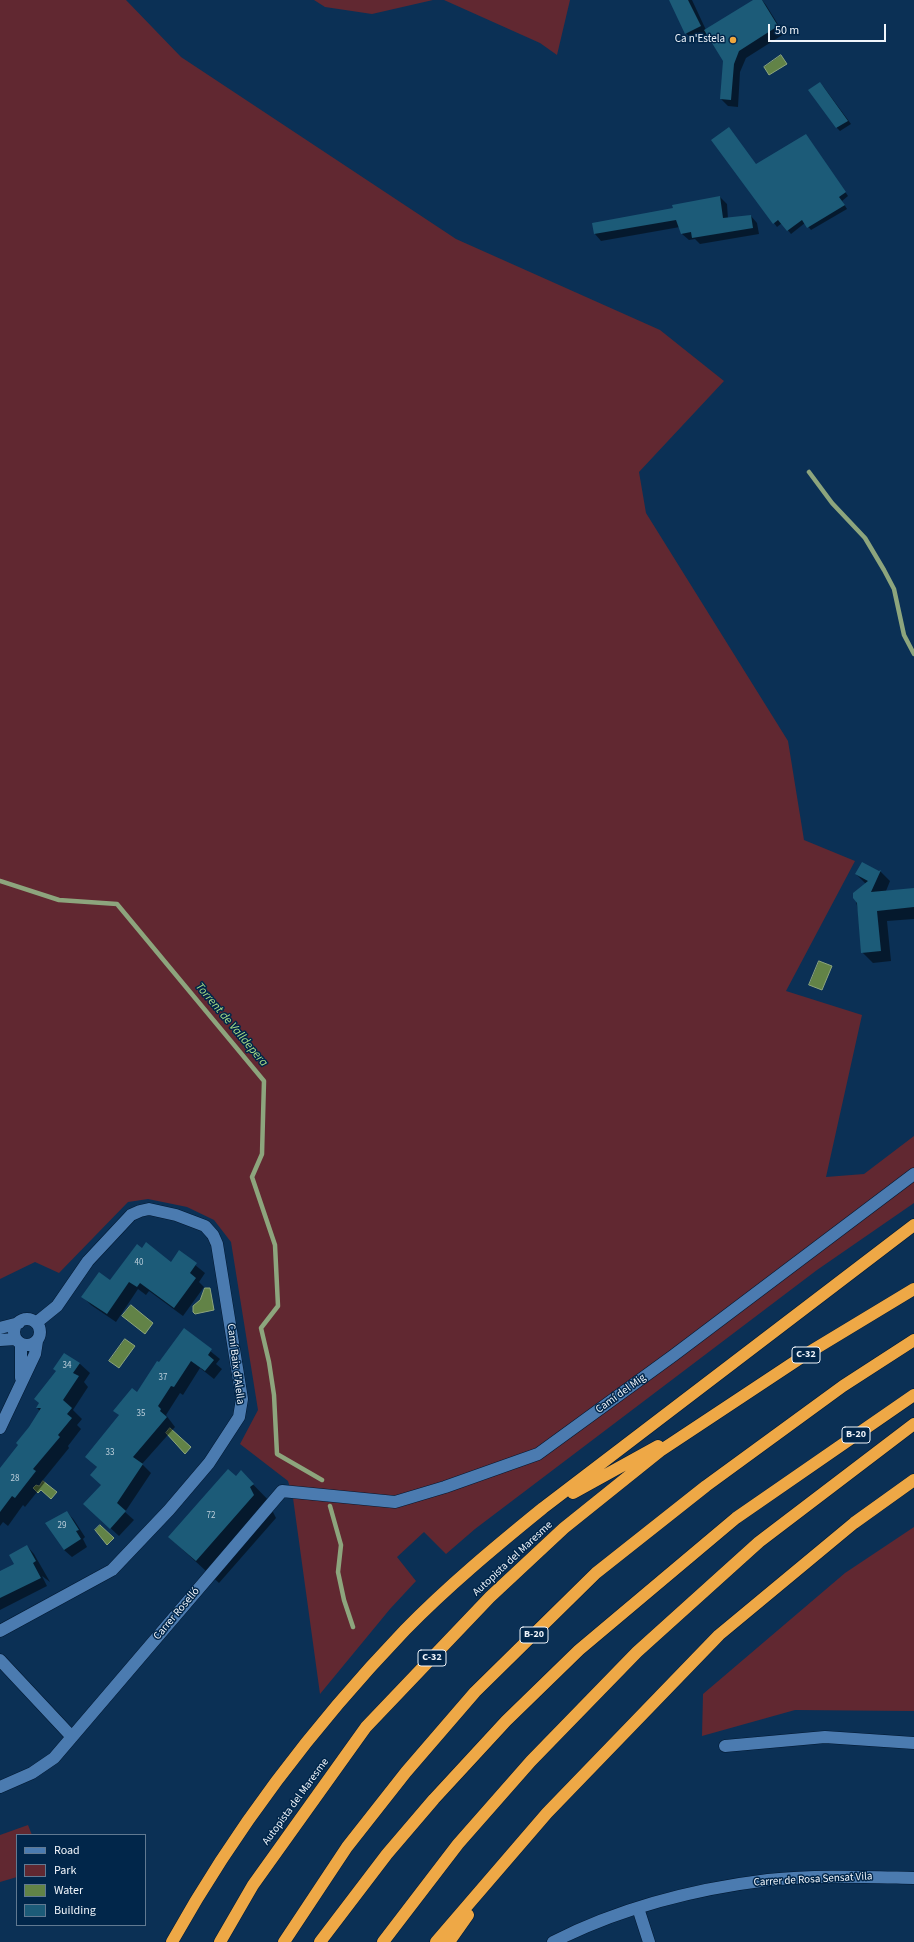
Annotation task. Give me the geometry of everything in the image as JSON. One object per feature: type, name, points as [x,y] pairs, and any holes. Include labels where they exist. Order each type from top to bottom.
[{"type":"highway","points":[[172,1942],[199,1894],[237,1834],[281,1773],[349,1691],[440,1596],[489,1551],[543,1508],[914,1225]]},
{"type":"highway","name":"Autopista del Maresme","points":[[220,1942],[253,1884],[366,1727],[490,1597],[564,1528],[660,1451],[699,1423],[808,1353],[914,1289]]},
{"type":"highway","name":"B-20","points":[[284,1942],[347,1847],[406,1772],[475,1692],[596,1573],[706,1486],[843,1386],[914,1340]]},
{"type":"highway","name":"B-20","points":[[320,1942],[387,1854],[434,1799],[506,1721],[579,1650],[736,1518],[914,1395]]},
{"type":"highway","points":[[543,1508],[699,1423]]},
{"type":"highway","points":[[383,1942],[458,1844],[515,1778],[637,1652],[759,1542],[914,1424]]},
{"type":"highway","points":[[436,1942],[547,1813],[719,1635],[854,1523],[914,1480]]},
{"type":"highway","points":[[449,1942],[512,1853]]},
{"type":"street","name":"Camí del Mig","points":[[282,1491],[395,1502],[445,1487],[538,1454],[674,1355],[914,1174]]},
{"type":"street","name":"Camí Baix d'Alella","points":[[0,1631],[112,1570],[170,1510],[209,1463],[239,1417],[241,1408],[242,1399],[217,1244],[214,1234],[205,1226],[176,1215],[149,1209],[131,1215],[88,1261],[57,1306],[36,1323]]},
{"type":"street","points":[[0,1328],[29,1320],[36,1323],[40,1330],[34,1354],[0,1428]]},
{"type":"street","points":[[19,1323],[14,1329],[19,1342],[21,1381]]},
{"type":"street","points":[[0,1340],[30,1345],[37,1341]]},
{"type":"street","name":"Carrer Roselló","points":[[0,1787],[44,1766],[54,1758],[282,1491]]},
{"type":"street","points":[[0,1660],[72,1737]]},
{"type":"street","points":[[725,1746],[825,1737],[914,1743]]},
{"type":"street","name":"Carrer de Rosa Sensat Vila","points":[[553,1942],[577,1930],[638,1908],[700,1890],[770,1880],[857,1877],[914,1878]]},
{"type":"street","points":[[638,1908],[649,1942]]},
{"type":"green space","points":[[0,0],[126,0],[181,57],[456,239],[660,330],[724,381],[639,472],[646,513],[788,741],[804,840],[855,861],[786,991],[862,1015],[826,1177],[864,1174],[914,1136],[914,1203],[817,1270],[475,1529],[446,1554],[424,1532],[397,1557],[416,1581],[390,1609],[320,1694],[293,1498],[288,1481],[240,1444],[258,1410],[231,1242],[214,1220],[187,1207],[148,1199],[128,1202],[59,1273],[35,1262],[0,1279]]},
{"type":"green space","points":[[314,0],[433,0],[372,14],[325,7]]},
{"type":"green space","points":[[444,0],[570,0],[557,55],[540,43]]},
{"type":"green space","points":[[914,1527],[914,1711],[795,1710],[702,1736],[703,1694],[845,1573]]},
{"type":"green space","points":[[28,1825],[32,1834],[16,1834],[16,1877],[0,1882],[0,1835]]},
{"type":"water","points":[[781,55],[787,64],[769,75],[764,67]]},
{"type":"water","points":[[819,961],[832,966],[822,990],[809,985]]},
{"type":"water","points":[[205,1288],[210,1288],[214,1310],[195,1314],[193,1312],[193,1306],[200,1300]]},
{"type":"water","points":[[131,1305],[153,1323],[145,1334],[122,1316]]},
{"type":"water","points":[[125,1339],[135,1346],[119,1368],[109,1361]]},
{"type":"water","points":[[170,1428],[191,1447],[185,1454],[166,1433]]},
{"type":"water","points":[[43,1481],[57,1492],[51,1499],[41,1490],[38,1493],[33,1488],[36,1485],[39,1486]]},
{"type":"water","points":[[100,1525],[114,1538],[107,1545],[95,1530]]},
{"type":"building","points":[[669,0],[688,0],[701,26],[685,34]]},
{"type":"building","name":"Ca n'Estela","points":[[753,0],[762,0],[778,26],[739,51],[734,64],[731,100],[720,99],[723,61],[704,30]]},
{"type":"building","points":[[820,82],[848,121],[836,128],[808,90]]},
{"type":"building","points":[[729,127],[756,164],[806,134],[846,192],[839,197],[845,205],[807,228],[802,220],[787,231],[778,220],[773,224],[711,140]]},
{"type":"building","points":[[720,196],[723,218],[751,215],[753,228],[692,238],[691,232],[681,234],[676,220],[594,234],[592,223],[673,208],[672,205]]},
{"type":"building","points":[[862,862],[879,871],[881,870],[871,892],[914,888],[914,907],[877,911],[881,951],[861,953],[857,903],[853,898],[853,893],[868,881],[855,874]]},
{"type":"building","points":[[146,1242],[171,1262],[179,1250],[197,1263],[190,1273],[196,1278],[174,1308],[140,1283],[137,1287],[129,1282],[107,1314],[81,1297],[99,1272],[110,1280],[137,1244],[142,1248]]},
{"type":"building","points":[[184,1328],[212,1349],[208,1355],[214,1360],[205,1371],[191,1361],[174,1387],[171,1386],[158,1406],[161,1409],[160,1411],[167,1417],[133,1457],[143,1464],[117,1503],[126,1511],[110,1529],[83,1504],[101,1485],[90,1475],[97,1467],[85,1457],[119,1415],[113,1411],[132,1388],[137,1392],[157,1361],[159,1362]]},
{"type":"building","points":[[64,1353],[80,1363],[73,1373],[79,1376],[63,1400],[72,1408],[67,1414],[72,1418],[58,1435],[60,1437],[33,1469],[36,1471],[15,1498],[12,1496],[0,1512],[0,1468],[18,1445],[16,1443],[29,1427],[41,1408],[36,1408],[39,1403],[34,1399],[56,1371],[53,1369]]},
{"type":"building","points":[[228,1469],[236,1476],[241,1470],[254,1484],[250,1487],[254,1495],[196,1561],[168,1537]]},
{"type":"building","points":[[67,1511],[79,1530],[76,1531],[81,1539],[64,1550],[45,1523]]},
{"type":"building","points":[[27,1545],[36,1561],[33,1563],[41,1578],[0,1598],[0,1571],[14,1564],[9,1555]]},
{"type":"waterway","points":[[809,472],[832,503],[865,538],[884,570],[894,589],[904,635],[914,654]]},
{"type":"waterway","name":"Torrent de Valldepera","points":[[0,881],[59,900],[117,904],[264,1081],[262,1154],[252,1177],[275,1245],[278,1306],[261,1328],[269,1362],[274,1395],[277,1454],[322,1480]]},
{"type":"waterway","name":"Torrent de Valldepera","points":[[330,1506],[341,1545],[338,1572],[344,1600],[353,1627]]},
{"type":"place","name":"Ca n'Estela","points":[[733,40]]}]
